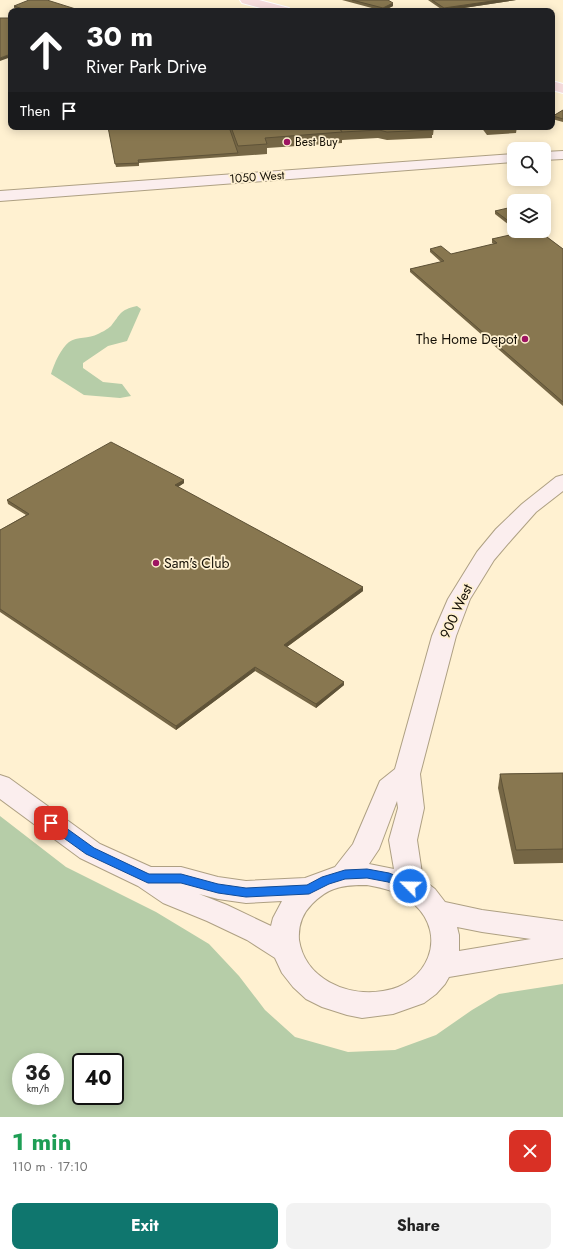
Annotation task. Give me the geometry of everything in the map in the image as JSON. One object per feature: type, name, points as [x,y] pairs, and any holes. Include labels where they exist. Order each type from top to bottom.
[{"type":"main road","points":[[246,0],[274,8]]},
{"type":"street","points":[[551,156],[563,155]]},
{"type":"street","name":"1050 West","points":[[0,196],[507,159]]},
{"type":"street","name":"900 West","points":[[410,886],[403,840],[411,808],[407,774],[433,672],[444,636],[458,600],[485,557],[504,534],[529,508],[563,481]]},
{"type":"street","points":[[345,875],[365,849],[389,788],[407,774]]},
{"type":"street","points":[[0,785],[90,851],[148,878],[173,895],[217,913],[257,932],[286,950]]},
{"type":"street","points":[[367,874],[389,877],[410,886],[425,897],[437,911],[444,929],[446,948],[440,966],[429,982],[413,994],[392,1002],[370,1005],[346,1002],[325,995],[307,983],[293,968],[286,950],[284,933],[287,917],[296,902],[309,889],[326,880],[345,875],[367,874]]},
{"type":"street","points":[[148,878],[181,878],[218,888],[246,892],[309,889]]},
{"type":"street","points":[[437,911],[482,921],[557,931],[563,934]]},
{"type":"street","points":[[440,966],[563,946]]},
{"type":"green space","points":[[137,306],[141,309],[127,341],[108,346],[83,363],[83,368],[103,382],[122,384],[131,396],[120,398],[84,395],[51,374],[61,352],[69,342],[76,339],[94,336],[111,326],[124,311]]},
{"type":"green space","points":[[0,816],[66,867],[156,912],[209,944],[239,976],[265,1010],[295,1037],[348,1052],[395,1050],[436,1035],[472,1010],[499,994],[563,984],[563,1117],[0,1117]]},
{"type":"building","points":[[29,0],[47,0],[72,8],[20,8],[14,6]]},
{"type":"building","points":[[352,0],[388,0],[393,3],[383,8]]},
{"type":"building","points":[[432,0],[499,0],[444,8]]},
{"type":"building","points":[[0,18],[8,18],[8,55],[0,58]]},
{"type":"building","points":[[563,110],[563,119],[555,117],[555,115]]},
{"type":"building","points":[[109,130],[230,130],[238,153],[138,160],[139,163],[115,164]]},
{"type":"building","points":[[232,130],[341,130],[342,132],[265,138],[267,144],[238,146]]},
{"type":"building","points":[[341,130],[379,130],[342,132]]},
{"type":"building","points":[[379,130],[433,130],[387,132]]},
{"type":"building","points":[[507,208],[507,220],[495,211]]},
{"type":"building","name":"The Home Depot","points":[[507,236],[507,238],[548,238],[563,249],[563,402],[410,269],[444,261],[430,249],[441,246],[451,254],[497,243],[492,239]]},
{"type":"building","name":"Sam's Club","points":[[111,442],[184,480],[175,485],[363,587],[284,645],[344,682],[316,704],[255,667],[176,726],[0,609],[0,530],[29,514],[7,500]]},
{"type":"building","points":[[563,773],[563,849],[516,850],[500,774]]},
{"type":"place","name":"Best Buy","points":[[287,142]]},
{"type":"place","name":"The Home Depot","points":[[525,339]]},
{"type":"place","name":"Sam's Club","points":[[156,563]]},
{"type":"route","points":[[51,823],[90,851],[148,878],[181,878],[218,888],[246,892],[309,889],[326,880],[345,875],[367,874],[389,877],[410,886]]}]
